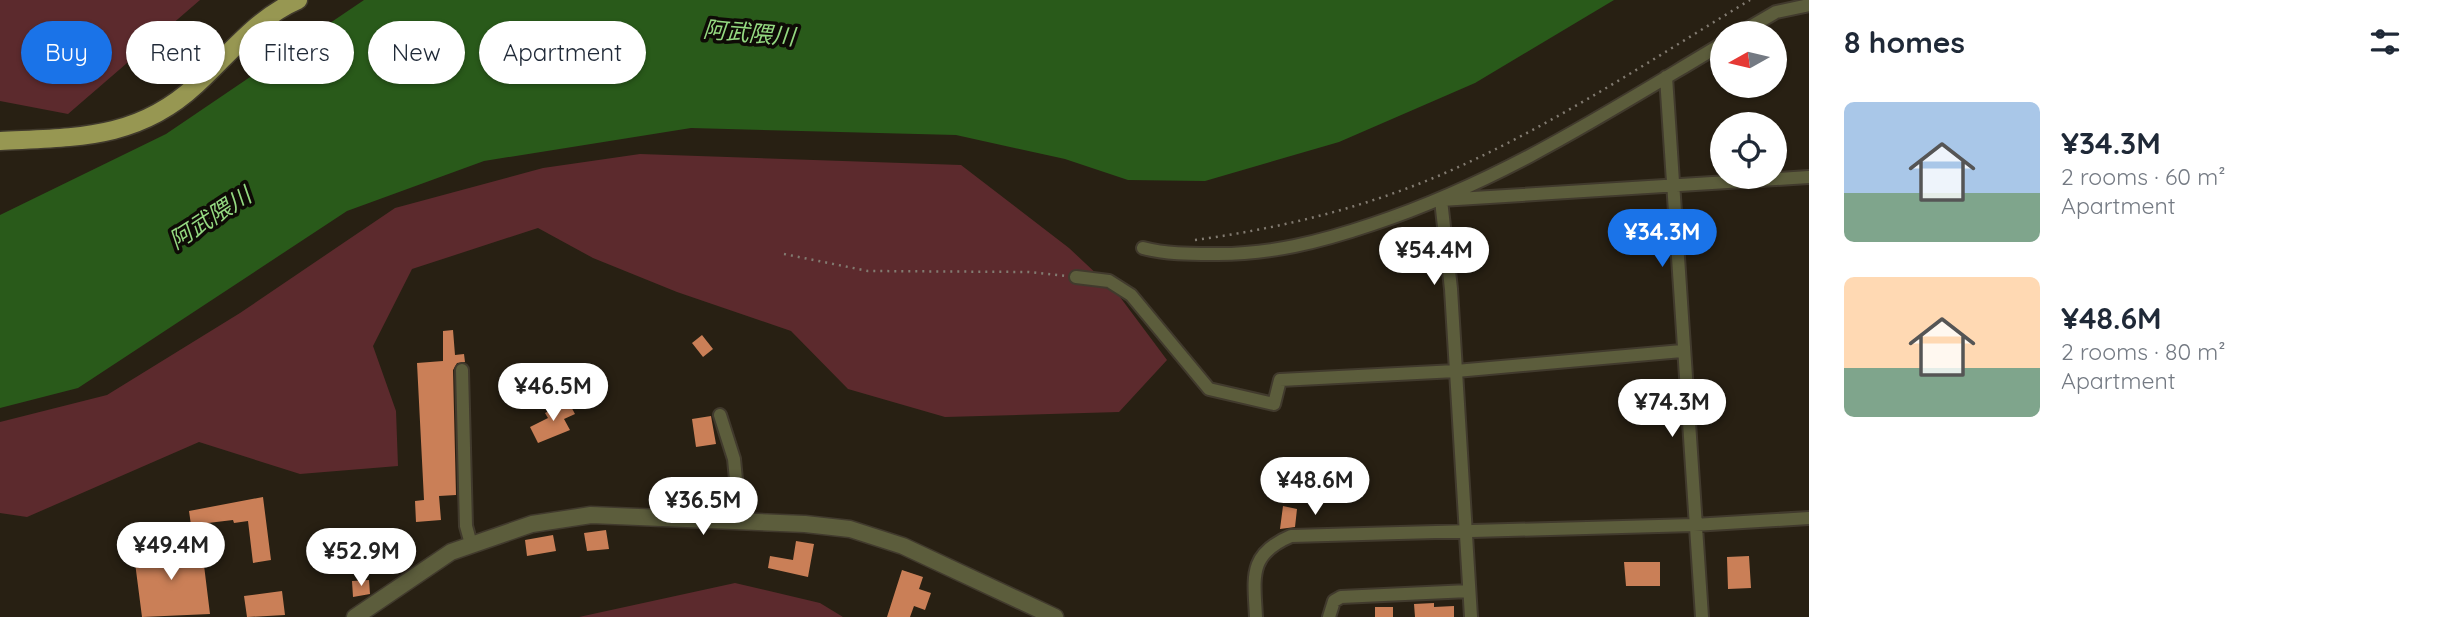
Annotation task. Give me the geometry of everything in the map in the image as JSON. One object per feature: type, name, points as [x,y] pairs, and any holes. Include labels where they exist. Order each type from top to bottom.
[{"type":"main road","points":[[0,141],[55,140],[116,132],[143,122],[194,87],[272,14],[298,0]]},
{"type":"street","points":[[1761,21],[1776,12],[1806,4]]},
{"type":"street","points":[[1143,248],[1158,252],[1229,254],[1279,249],[1326,240],[1441,200],[1486,181],[1558,142],[1710,51]]},
{"type":"street","points":[[1666,77],[1682,351],[1702,617]]},
{"type":"street","points":[[1441,200],[1809,177]]},
{"type":"street","points":[[1441,200],[1456,371],[1471,617]]},
{"type":"street","points":[[1076,276],[1109,281],[1131,295],[1209,389],[1274,404],[1280,380],[1456,371],[1682,351]]},
{"type":"street","points":[[462,370],[466,526],[471,544]]},
{"type":"street","points":[[720,415],[734,459],[740,521]]},
{"type":"street","points":[[355,617],[412,576],[471,544],[533,524],[592,515],[831,526],[883,538],[1055,617]]},
{"type":"street","points":[[1256,617],[1256,567],[1271,545],[1291,536],[1466,529],[1694,525],[1809,518]]},
{"type":"street","points":[[1329,617],[1330,608],[1341,597],[1469,591]]},
{"type":"path","points":[[1193,241],[1253,232],[1319,217],[1432,178],[1588,99],[1750,0]]},
{"type":"path","points":[[784,254],[869,271],[1029,272],[1076,276]]},
{"type":"shaded area","points":[[0,0],[200,0],[176,21],[126,21],[126,64],[112,76],[112,21],[21,21],[21,84],[103,84],[68,114],[0,101]]},
{"type":"shaded area","points":[[640,154],[961,165],[1069,248],[1117,293],[1167,360],[1119,412],[945,417],[848,389],[791,331],[677,292],[593,258],[538,228],[412,269],[373,346],[396,411],[398,466],[300,474],[199,442],[27,517],[0,513],[0,422],[107,395],[240,313],[395,208],[543,168]]},
{"type":"shaded area","points":[[735,583],[820,603],[843,617],[579,617]]},
{"type":"water","name":"阿武隈川","points":[[364,0],[1614,0],[1475,83],[1339,142],[1205,181],[1128,180],[1065,159],[956,135],[691,128],[484,161],[347,211],[78,388],[0,408],[0,215],[166,134],[240,84],[354,84],[354,21],[333,21]]},
{"type":"building","points":[[453,330],[455,355],[464,354],[465,362],[457,363],[453,370],[456,495],[439,496],[441,520],[416,522],[415,501],[424,500],[417,363],[443,361],[443,331]]},
{"type":"building","points":[[702,335],[713,349],[703,357],[692,343]]},
{"type":"building","points":[[568,401],[575,414],[564,419],[570,430],[538,443],[530,427],[548,418],[545,413]]},
{"type":"building","points":[[711,416],[716,444],[696,447],[692,419]]},
{"type":"building","points":[[263,497],[271,560],[253,563],[248,521],[191,525],[189,511]]},
{"type":"building","points":[[1283,506],[1297,509],[1295,527],[1280,529]]},
{"type":"building","points":[[606,530],[609,549],[587,551],[584,533]]},
{"type":"building","points":[[553,535],[556,551],[527,556],[525,540]]},
{"type":"building","points":[[392,537],[395,572],[374,573],[371,538]]},
{"type":"building","points":[[796,541],[814,544],[808,577],[768,568],[770,556],[793,560]]},
{"type":"building","points":[[161,543],[163,554],[202,549],[210,614],[142,617],[133,547]]},
{"type":"building","points":[[1749,556],[1751,588],[1728,589],[1727,557]]},
{"type":"building","points":[[1624,562],[1660,562],[1660,586],[1626,586]]},
{"type":"building","points":[[902,570],[923,577],[919,589],[931,593],[925,610],[914,606],[910,617],[887,617]]},
{"type":"building","points":[[369,580],[370,594],[353,597],[352,581]]},
{"type":"building","points":[[282,591],[285,615],[247,617],[244,596]]},
{"type":"building","points":[[1434,603],[1434,607],[1454,606],[1454,617],[1415,617],[1414,604]]},
{"type":"building","points":[[1375,607],[1393,607],[1393,617],[1375,617]]}]
